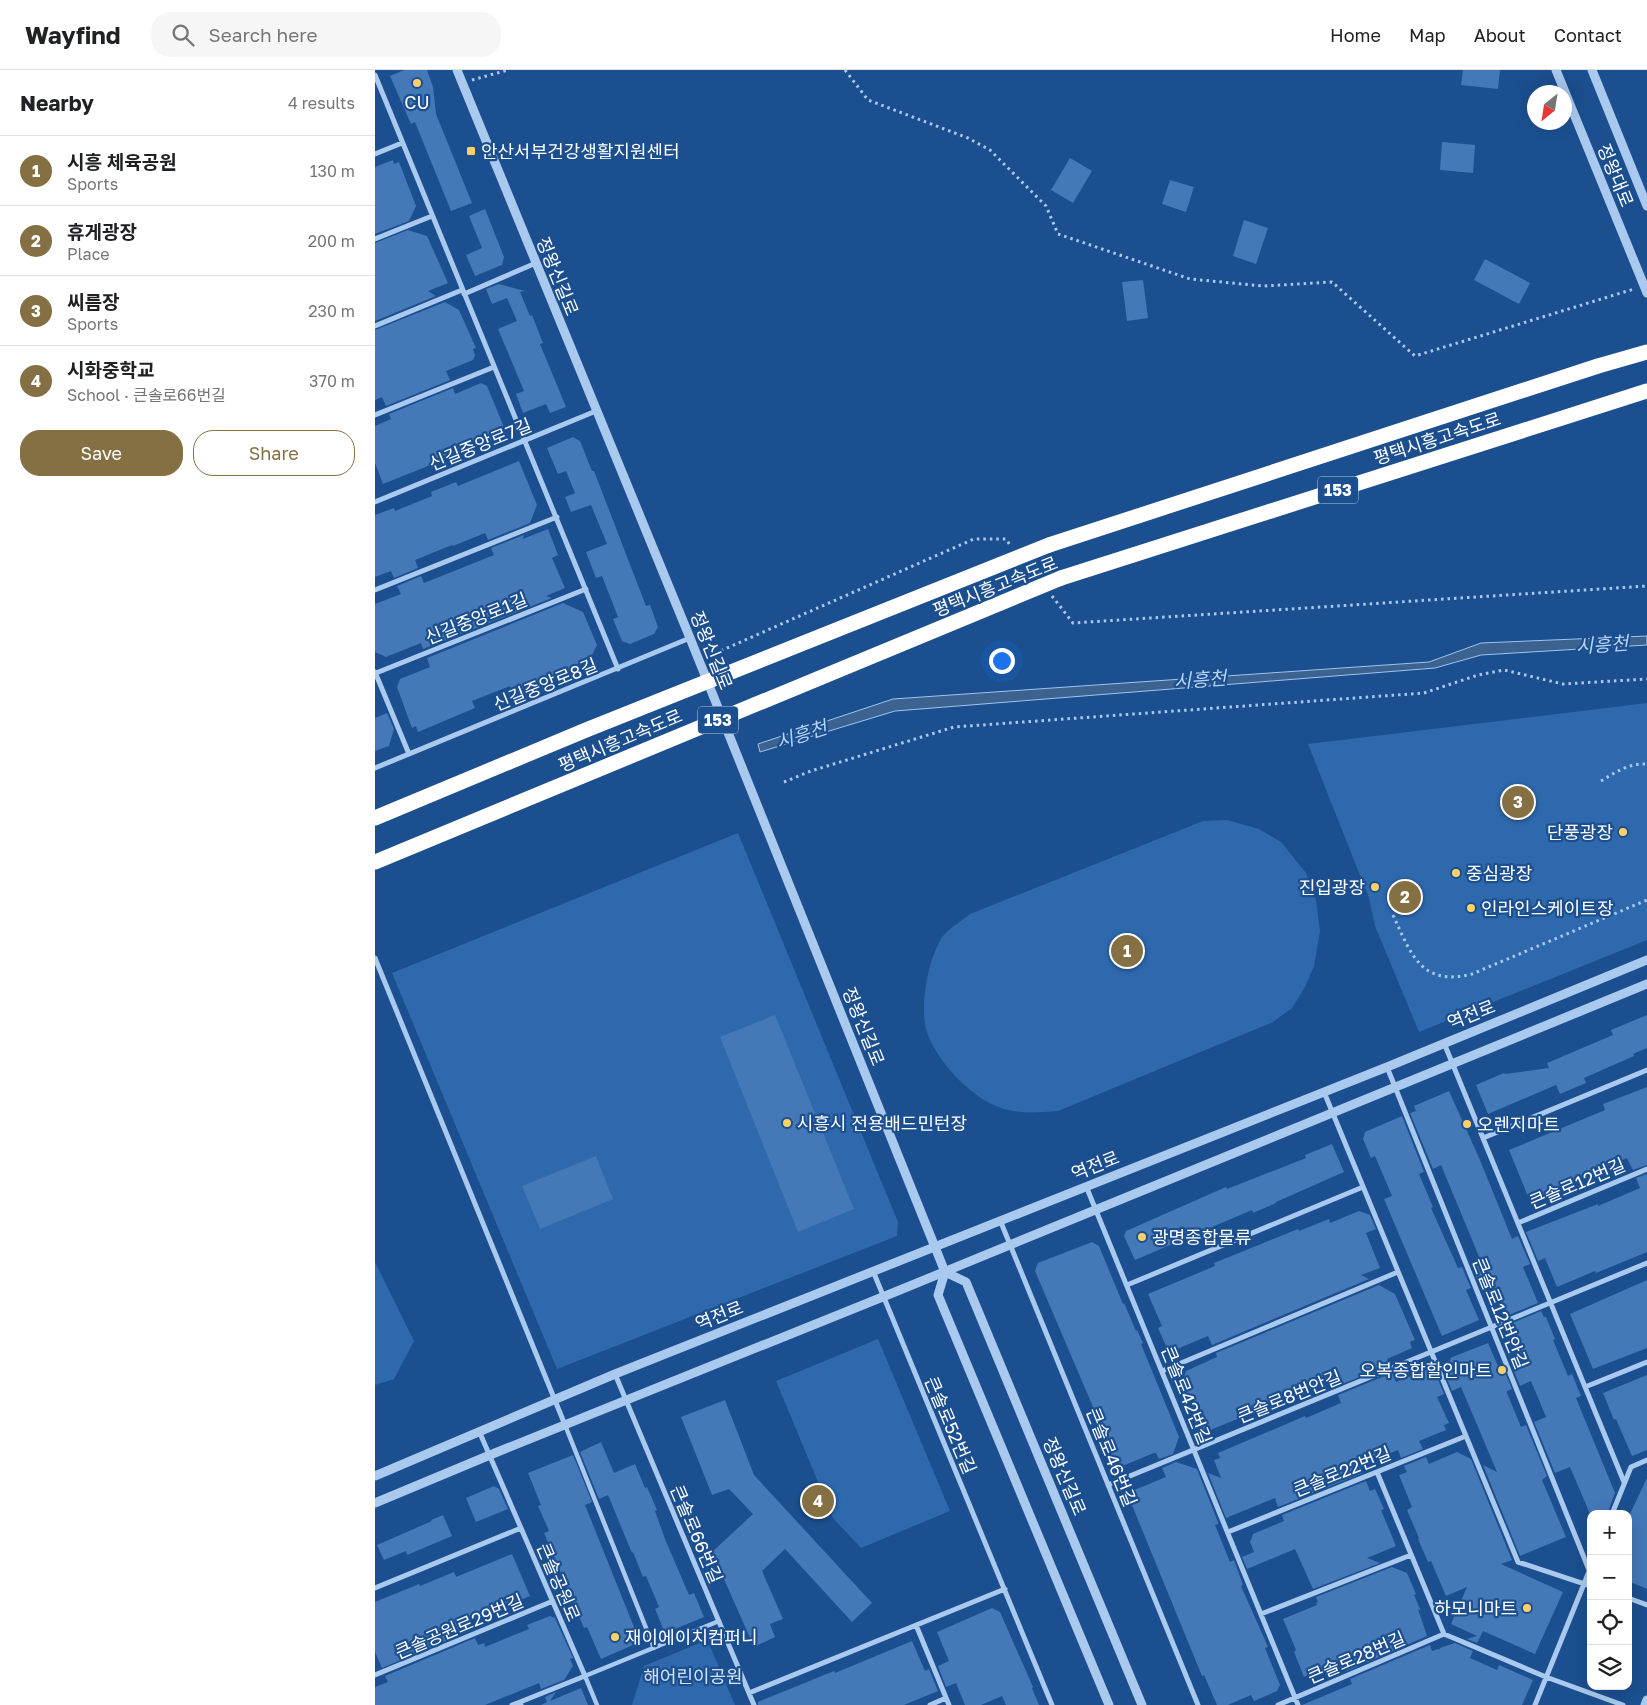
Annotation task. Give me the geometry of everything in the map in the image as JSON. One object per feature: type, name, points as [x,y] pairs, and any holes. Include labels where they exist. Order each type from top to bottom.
[{"type":"highway","name":"평택시흥고속도로","points":[[375,818],[595,726],[1049,546],[1647,352]]},
{"type":"highway","name":"평택시흥고속도로","points":[[375,862],[1061,578],[1647,392]]},
{"type":"street","name":"정왕신길로","points":[[457,70],[690,638],[945,1272],[966,1282],[1142,1705]]},
{"type":"street","name":"정왕대로","points":[[1556,70],[1645,289]]},
{"type":"street","name":"정왕대로","points":[[1592,70],[1647,206]]},
{"type":"street","points":[[375,75],[618,669]]},
{"type":"street","points":[[375,154],[402,143]]},
{"type":"street","points":[[375,240],[432,216]]},
{"type":"street","points":[[375,326],[536,263]]},
{"type":"street","points":[[375,415],[494,367]]},
{"type":"street","name":"신길중앙로7길","points":[[375,502],[596,411]]},
{"type":"street","points":[[375,590],[557,517]]},
{"type":"street","name":"신길중앙로1길","points":[[375,673],[586,589]]},
{"type":"street","name":"신길중앙로8길","points":[[375,768],[690,638]]},
{"type":"street","points":[[375,673],[409,754]]},
{"type":"street","points":[[375,958],[556,1400],[654,1648]]},
{"type":"street","name":"역전로","points":[[375,1476],[615,1374],[1387,1067],[1647,960]]},
{"type":"street","points":[[375,1503],[1647,984]]},
{"type":"street","points":[[1444,1043],[1624,1482]]},
{"type":"street","name":"큰솔로12번안길","points":[[1387,1067],[1587,1561]]},
{"type":"street","points":[[1483,1138],[1647,1070]]},
{"type":"street","points":[[1324,1092],[1518,1562],[1587,1585]]},
{"type":"street","name":"큰솔로12번길","points":[[1518,1222],[1647,1169]]},
{"type":"street","name":"큰솔로42번길","points":[[1086,1186],[1299,1705]]},
{"type":"street","points":[[1127,1285],[1363,1187]]},
{"type":"street","name":"큰솔로46번길","points":[[1000,1220],[1198,1705]]},
{"type":"street","name":"큰솔로8번안길","points":[[1108,1485],[1647,1263]]},
{"type":"street","name":"큰솔로52번길","points":[[873,1271],[1052,1705]]},
{"type":"street","points":[[945,1272],[938,1295],[1109,1705]]},
{"type":"street","points":[[1162,1370],[1398,1272]]},
{"type":"street","points":[[1585,1387],[1647,1362]]},
{"type":"street","name":"큰솔로66번길","points":[[615,1374],[754,1705]]},
{"type":"street","name":"큰솔공원로","points":[[479,1431],[585,1676]]},
{"type":"street","name":"큰솔로22번길","points":[[1228,1532],[1466,1436]]},
{"type":"street","points":[[1614,1510],[1631,1467],[1647,1460]]},
{"type":"street","points":[[1377,1472],[1444,1634],[1547,1677],[1623,1705]]},
{"type":"street","points":[[375,1588],[521,1528]]},
{"type":"street","points":[[1261,1614],[1411,1555]]},
{"type":"street","name":"큰솔로12번안길","points":[[1535,1705],[1587,1576]]},
{"type":"street","points":[[749,1693],[1005,1589]]},
{"type":"street","points":[[1632,1599],[1647,1605]]},
{"type":"street","name":"큰솔공원로29번길","points":[[375,1676],[553,1601]]},
{"type":"street","points":[[512,1705],[521,1703],[719,1621]]},
{"type":"street","points":[[916,1624],[949,1705]]},
{"type":"street","name":"큰솔로28번길","points":[[1278,1705],[1444,1634]]},
{"type":"street","points":[[585,1676],[597,1705]]},
{"type":"street","points":[[930,1705],[946,1698]]},
{"type":"street","points":[[1645,1705],[1647,1700]]},
{"type":"path","points":[[462,82],[508,70]]},
{"type":"path","points":[[845,70],[868,100],[968,138],[990,150],[1046,206],[1058,234],[1190,279],[1263,286],[1332,282],[1415,356],[1645,289]]},
{"type":"path","points":[[699,661],[974,538],[1006,539],[1012,547]]},
{"type":"path","points":[[1049,593],[1073,623],[1647,586]]},
{"type":"path","points":[[784,782],[811,771],[953,727],[1424,693],[1478,675],[1504,670],[1563,684],[1647,679]]},
{"type":"path","points":[[1601,782],[1619,770],[1639,764],[1647,764]]},
{"type":"path","points":[[1393,914],[1417,961],[1428,971],[1442,977],[1458,978],[1473,974],[1647,900]]},
{"type":"green space","points":[[1647,703],[1647,940],[1419,1032],[1375,926],[1369,898],[1308,744]]},
{"type":"green space","points":[[1227,820],[1259,829],[1281,842],[1306,873],[1316,900],[1320,931],[1314,966],[1305,987],[1292,1008],[1273,1022],[1058,1111],[1026,1112],[995,1106],[970,1090],[958,1079],[938,1054],[926,1029],[924,1018],[929,968],[943,936],[952,927],[970,914],[1203,821]]},
{"type":"green space","points":[[738,833],[898,1222],[897,1236],[557,1369],[392,973]]},
{"type":"green space","points":[[375,1262],[414,1341],[394,1379],[375,1385]]},
{"type":"green space","points":[[878,1339],[950,1511],[861,1548],[833,1518],[776,1381]]},
{"type":"green space","name":"해어린이공원","points":[[702,1642],[710,1646],[735,1705],[632,1705],[644,1666]]},
{"type":"water","name":"시흥천","points":[[1647,636],[1647,645],[1481,655],[1435,668],[895,711],[760,752],[758,744],[893,699],[1429,662],[1481,643]]},
{"type":"building","points":[[404,70],[427,70],[433,87],[436,114],[472,203],[451,211],[415,122],[411,124],[390,76]]},
{"type":"building","points":[[1463,70],[1500,70],[1498,89],[1461,85]]},
{"type":"building","points":[[1442,142],[1475,145],[1473,173],[1440,170]]},
{"type":"building","points":[[1070,158],[1092,171],[1073,203],[1051,190]]},
{"type":"building","points":[[393,160],[394,164],[399,162],[416,206],[409,221],[375,234],[375,167]]},
{"type":"building","points":[[1170,180],[1194,187],[1186,212],[1162,204]]},
{"type":"building","points":[[485,209],[504,257],[502,265],[475,276],[466,255],[482,248],[469,216]]},
{"type":"building","points":[[1244,220],[1268,228],[1256,264],[1233,256]]},
{"type":"building","points":[[408,230],[427,236],[448,283],[428,291],[436,296],[375,321],[375,243]]},
{"type":"building","points":[[1485,259],[1530,283],[1519,304],[1474,280]]},
{"type":"building","points":[[1143,280],[1148,318],[1127,321],[1122,282]]},
{"type":"building","points":[[499,284],[525,291],[520,292],[530,316],[532,315],[543,343],[540,344],[566,407],[550,413],[546,404],[523,413],[516,394],[524,391],[498,329],[517,321],[507,298],[492,304],[486,289]]},
{"type":"building","points":[[445,302],[459,310],[476,348],[473,349],[475,355],[473,360],[446,371],[450,380],[386,406],[382,397],[375,400],[375,330]]},
{"type":"building","points":[[481,383],[487,386],[504,427],[500,436],[383,484],[375,463],[375,426],[391,419],[389,414],[453,388],[455,394]]},
{"type":"building","points":[[573,437],[580,441],[592,471],[594,471],[646,606],[650,605],[658,627],[654,634],[630,644],[622,641],[613,619],[618,617],[602,576],[596,578],[586,552],[607,544],[591,505],[571,512],[565,497],[575,493],[566,471],[558,474],[547,448]]},
{"type":"building","points":[[519,461],[537,505],[530,523],[488,540],[485,533],[452,545],[415,560],[418,568],[394,578],[391,571],[375,577],[375,515],[394,508],[395,511],[432,496],[431,492],[456,482],[458,486]]},
{"type":"building","points":[[548,529],[558,555],[552,558],[565,588],[546,596],[552,598],[423,649],[421,643],[386,657],[375,652],[375,604],[401,594],[397,586],[421,576],[424,583],[494,555],[491,548],[524,535],[523,539]]},
{"type":"building","points":[[563,603],[583,612],[597,645],[589,661],[514,694],[510,686],[472,701],[475,708],[418,732],[416,726],[412,728],[397,687],[400,679],[430,667],[427,658]]},
{"type":"building","points":[[387,713],[394,729],[389,746],[375,751],[375,718]]},
{"type":"building","name":"시흥시 전용배드민턴장","points":[[775,1015],[854,1209],[798,1232],[720,1037]]},
{"type":"building","points":[[1647,1015],[1647,1048],[1633,1054],[1634,1056],[1584,1078],[1586,1083],[1560,1094],[1556,1085],[1488,1114],[1476,1085],[1504,1073],[1549,1068],[1547,1063],[1613,1035],[1611,1030]]},
{"type":"building","points":[[1647,1087],[1647,1165],[1633,1170],[1627,1158],[1533,1198],[1527,1194],[1509,1150],[1605,1110],[1603,1104]]},
{"type":"building","points":[[1449,1091],[1512,1239],[1518,1236],[1530,1264],[1523,1267],[1538,1303],[1504,1317],[1489,1281],[1479,1285],[1471,1263],[1480,1259],[1441,1165],[1433,1169],[1410,1113],[1416,1111],[1414,1106]]},
{"type":"building","points":[[1402,1116],[1424,1172],[1419,1174],[1433,1207],[1431,1208],[1458,1268],[1462,1267],[1471,1288],[1466,1290],[1479,1320],[1442,1336],[1384,1199],[1392,1196],[1375,1156],[1371,1158],[1363,1139],[1365,1132]]},
{"type":"building","points":[[1332,1144],[1344,1172],[1253,1213],[1252,1210],[1135,1260],[1124,1236],[1126,1231],[1226,1187],[1227,1189],[1306,1158],[1305,1155]]},
{"type":"building","points":[[596,1156],[613,1199],[540,1229],[522,1186]]},
{"type":"building","points":[[1647,1174],[1647,1252],[1557,1287],[1545,1258],[1538,1261],[1526,1232],[1598,1204],[1598,1206],[1640,1188],[1636,1178]]},
{"type":"building","points":[[1359,1211],[1370,1215],[1376,1229],[1366,1233],[1380,1268],[1361,1275],[1369,1279],[1212,1345],[1208,1336],[1177,1349],[1176,1345],[1167,1348],[1158,1328],[1162,1326],[1148,1294],[1215,1266],[1214,1263],[1298,1229],[1299,1231],[1329,1219],[1330,1223]]},
{"type":"building","points":[[1092,1242],[1099,1246],[1123,1304],[1143,1343],[1141,1344],[1179,1437],[1173,1454],[1159,1459],[1156,1453],[1154,1453],[1115,1469],[1104,1444],[1108,1442],[1035,1271],[1038,1263]]},
{"type":"building","points":[[1647,1280],[1647,1348],[1593,1369],[1570,1314]]},
{"type":"building","points":[[1379,1285],[1395,1294],[1415,1340],[1410,1342],[1412,1348],[1387,1359],[1389,1365],[1335,1387],[1332,1380],[1203,1433],[1182,1383],[1186,1371],[1217,1357],[1216,1353]]},
{"type":"building","points":[[1541,1311],[1544,1317],[1546,1317],[1568,1376],[1572,1374],[1581,1396],[1576,1398],[1615,1493],[1609,1510],[1588,1510],[1570,1467],[1555,1473],[1534,1422],[1546,1417],[1531,1381],[1520,1386],[1512,1366],[1522,1362],[1508,1325]]},
{"type":"building","points":[[1488,1343],[1500,1371],[1504,1370],[1512,1389],[1507,1391],[1507,1393],[1521,1427],[1526,1425],[1547,1476],[1542,1480],[1566,1537],[1520,1556],[1483,1465],[1497,1472],[1461,1387],[1452,1391],[1441,1364],[1451,1360],[1450,1358]]},
{"type":"building","points":[[1433,1367],[1444,1394],[1437,1397],[1449,1423],[1444,1425],[1446,1430],[1419,1441],[1423,1449],[1401,1458],[1398,1450],[1360,1466],[1363,1473],[1278,1507],[1275,1498],[1226,1518],[1208,1473],[1221,1478],[1214,1460],[1220,1458],[1218,1453],[1305,1416],[1306,1418],[1341,1403],[1338,1395],[1392,1373],[1396,1382]]},
{"type":"building","points":[[1647,1375],[1647,1450],[1632,1456],[1603,1393]]},
{"type":"building","points":[[725,1400],[754,1475],[872,1603],[852,1622],[785,1549],[762,1571],[783,1619],[770,1624],[775,1637],[754,1647],[712,1552],[753,1514],[729,1489],[712,1495],[681,1417]]},
{"type":"building","points":[[601,1442],[614,1473],[635,1464],[657,1510],[655,1511],[665,1539],[689,1595],[694,1593],[704,1617],[665,1633],[655,1609],[659,1607],[646,1576],[643,1577],[632,1553],[608,1495],[599,1499],[580,1452]]},
{"type":"building","points":[[1457,1452],[1471,1459],[1512,1560],[1501,1564],[1563,1592],[1535,1654],[1483,1631],[1477,1643],[1467,1639],[1477,1636],[1451,1624],[1467,1587],[1446,1596],[1431,1561],[1428,1562],[1418,1539],[1407,1510],[1412,1507],[1399,1475],[1407,1472],[1404,1466],[1426,1457],[1429,1464]]},
{"type":"building","points":[[573,1455],[592,1502],[585,1505],[640,1642],[601,1659],[587,1627],[584,1628],[544,1533],[549,1531],[538,1506],[541,1505],[528,1473]]},
{"type":"building","points":[[1176,1462],[1197,1469],[1218,1522],[1215,1525],[1230,1562],[1234,1560],[1243,1585],[1241,1586],[1268,1647],[1265,1648],[1280,1685],[1277,1691],[1254,1701],[1251,1695],[1228,1705],[1217,1705],[1204,1675],[1202,1676],[1127,1493],[1166,1477],[1162,1468]]},
{"type":"building","points":[[1647,1478],[1647,1589],[1632,1583],[1632,1510]]},
{"type":"building","points":[[1366,1481],[1370,1491],[1375,1489],[1384,1509],[1381,1510],[1396,1546],[1367,1558],[1380,1563],[1313,1589],[1295,1549],[1247,1569],[1242,1557],[1254,1552],[1250,1542],[1253,1534],[1284,1521],[1282,1515]]},
{"type":"building","points":[[494,1486],[499,1489],[508,1509],[476,1522],[466,1498]]},
{"type":"building","points":[[443,1515],[452,1536],[407,1555],[406,1551],[384,1560],[377,1545]]},
{"type":"building","points":[[512,1554],[530,1596],[468,1622],[472,1630],[382,1668],[375,1652],[375,1602],[454,1572],[456,1577]]},
{"type":"building","points":[[1392,1567],[1407,1573],[1416,1594],[1414,1595],[1421,1611],[1418,1609],[1427,1636],[1347,1671],[1342,1661],[1304,1677],[1294,1652],[1296,1650],[1283,1619],[1317,1605],[1316,1597]]},
{"type":"building","points":[[992,1608],[1000,1612],[1039,1705],[1006,1705],[1002,1696],[981,1705],[965,1705],[956,1683],[946,1687],[938,1666],[949,1661],[937,1632]]},
{"type":"building","points":[[550,1616],[555,1618],[573,1658],[570,1659],[573,1666],[564,1680],[541,1689],[539,1683],[485,1705],[375,1705],[375,1687],[388,1682],[385,1676],[475,1638],[478,1645],[484,1643],[485,1647],[529,1629],[527,1625]]},
{"type":"building","points":[[912,1641],[925,1671],[929,1669],[938,1691],[904,1705],[758,1705],[758,1702]]},
{"type":"building","points":[[1455,1643],[1473,1651],[1470,1658],[1497,1670],[1499,1665],[1533,1680],[1522,1705],[1302,1705],[1352,1684],[1350,1679],[1430,1645],[1432,1651]]},
{"type":"building","points":[[581,1688],[588,1705],[541,1705],[547,1702],[545,1697],[556,1692],[550,1701]]},
{"type":"place","name":"CU","points":[[417,83]]},
{"type":"place","name":"안산서부건강생활지원센터","points":[[471,151]]},
{"type":"place","name":"씨름장","points":[[1518,802]]},
{"type":"place","name":"단풍광장","points":[[1623,832]]},
{"type":"place","name":"중심광장","points":[[1456,873]]},
{"type":"place","name":"진입광장","points":[[1375,887]]},
{"type":"place","name":"휴게광장","points":[[1405,897]]},
{"type":"place","name":"인라인스케이트장","points":[[1471,908]]},
{"type":"place","name":"시흥 체육공원","points":[[1127,951]]},
{"type":"place","name":"시흥시 전용배드민턴장","points":[[787,1123]]},
{"type":"place","name":"오렌지마트","points":[[1467,1124]]},
{"type":"place","name":"광명종합물류","points":[[1142,1237]]},
{"type":"place","name":"오복종합할인마트","points":[[1502,1370]]},
{"type":"place","name":"시화중학교","points":[[818,1501]]},
{"type":"place","name":"하모니마트","points":[[1527,1608]]},
{"type":"place","name":"재이에이치컴퍼니","points":[[615,1637]]}]
